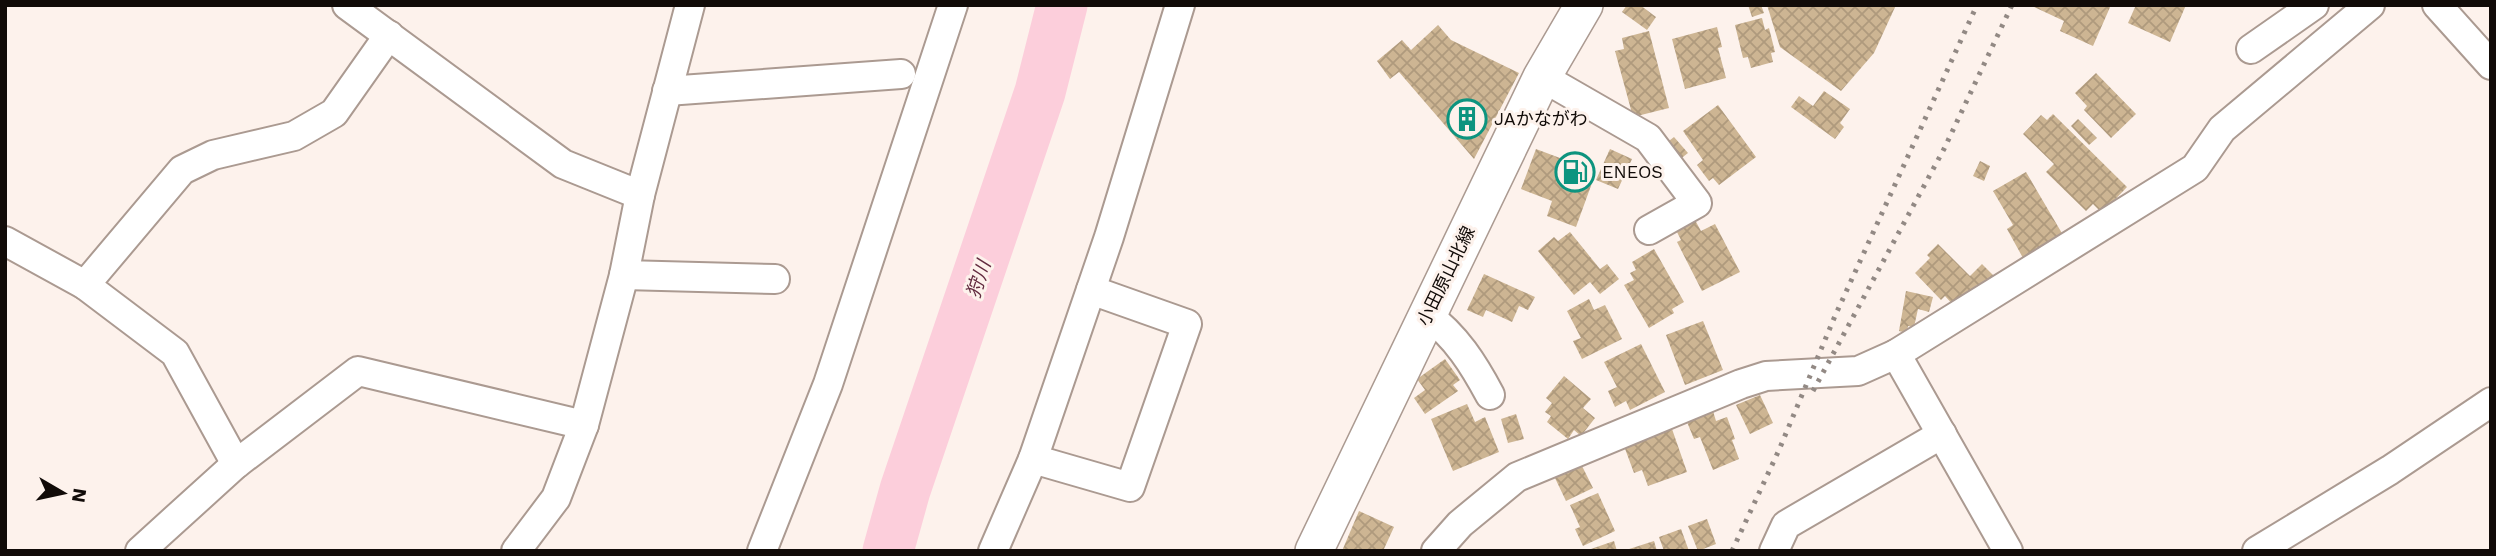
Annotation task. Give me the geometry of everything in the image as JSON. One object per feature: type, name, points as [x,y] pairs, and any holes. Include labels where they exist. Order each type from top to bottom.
[{"type":"main road","name":"小田原山北線","points":[[1314,551],[1542,77],[1584,5]]},
{"type":"street","points":[[347,5],[563,164],[640,195]]},
{"type":"street","points":[[516,551],[556,498],[584,425],[690,5]]},
{"type":"street","points":[[762,551],[828,384],[953,5]]},
{"type":"street","points":[[993,551],[1033,459],[1091,290],[1180,5]]},
{"type":"street","points":[[2251,49],[2314,5]]},
{"type":"street","points":[[2437,5],[2491,65]]},
{"type":"street","points":[[1436,551],[1460,524],[1517,477],[1741,384],[1766,376],[1858,371],[1896,354],[2195,168],[2222,129],[2350,11]]},
{"type":"street","points":[[85,285],[182,170],[213,155],[293,136],[334,113],[389,35]]},
{"type":"street","points":[[667,91],[901,74]]},
{"type":"street","points":[[1542,77],[1648,138],[1697,203],[1649,230]]},
{"type":"street","points":[[5,241],[85,285],[175,353],[236,464]]},
{"type":"street","points":[[624,275],[775,279]]},
{"type":"street","points":[[1033,459],[1129,487],[1187,324],[1091,290]]},
{"type":"street","points":[[1427,315],[1444,327],[1456,341],[1490,396]]},
{"type":"street","points":[[1896,354],[2003,549]]},
{"type":"street","points":[[140,551],[236,464],[358,371],[584,425]]},
{"type":"street","points":[[2257,551],[2390,470],[2491,402]]},
{"type":"street","points":[[1774,551],[1786,525],[1942,434]]},
{"type":"building","points":[[1627,5],[1640,5],[1656,17],[1647,30],[1622,12]]},
{"type":"building","points":[[1748,5],[1761,5],[1764,13],[1752,17]]},
{"type":"building","points":[[1767,5],[1896,5],[1874,53],[1841,91],[1780,47]]},
{"type":"building","points":[[2030,5],[2111,5],[2093,46],[2060,31],[2064,21]]},
{"type":"building","points":[[2136,5],[2186,5],[2170,42],[2128,23]]},
{"type":"building","points":[[1762,18],[1765,30],[1769,28],[1775,52],[1771,53],[1773,62],[1751,68],[1748,57],[1743,58],[1735,25]]},
{"type":"building","name":"JAかながわ","points":[[1438,25],[1451,40],[1519,73],[1474,159],[1399,72],[1390,79],[1377,61],[1402,40],[1411,50]]},
{"type":"building","points":[[1717,27],[1722,47],[1718,48],[1726,78],[1685,89],[1672,39]]},
{"type":"building","points":[[1649,31],[1669,108],[1633,117],[1615,51],[1624,49],[1622,38]]},
{"type":"building","points":[[2096,73],[2136,114],[2111,138],[2084,110],[2087,106],[2075,93]]},
{"type":"building","points":[[1824,91],[1850,109],[1840,123],[1844,127],[1835,139],[1791,107],[1799,96],[1813,106]]},
{"type":"building","points":[[1718,105],[1756,157],[1719,185],[1713,178],[1709,181],[1697,165],[1703,160],[1683,131]]},
{"type":"building","points":[[2053,114],[2127,187],[2102,213],[2093,204],[2086,211],[2046,172],[2054,164],[2023,134],[2041,115],[2047,120]]},
{"type":"building","points":[[2078,119],[2097,138],[2089,145],[2071,126]]},
{"type":"building","points":[[1674,137],[1688,153],[1679,160],[1665,144]]},
{"type":"building","points":[[1536,149],[1576,164],[1572,175],[1592,183],[1576,227],[1547,216],[1552,201],[1521,189]]},
{"type":"building","points":[[1610,149],[1632,159],[1618,189],[1596,180]]},
{"type":"building","points":[[1980,161],[1990,166],[1984,181],[1973,176]]},
{"type":"building","points":[[2026,172],[2063,235],[2023,258],[2007,229],[2013,225],[1993,191]]},
{"type":"building","points":[[1695,220],[1701,231],[1715,224],[1740,272],[1702,291],[1677,242],[1681,240],[1676,230]]},
{"type":"building","points":[[1570,232],[1600,269],[1607,264],[1619,279],[1600,294],[1590,282],[1574,295],[1538,251],[1554,237],[1558,241]]},
{"type":"building","points":[[1938,244],[1970,276],[1982,264],[1995,277],[1982,290],[1977,285],[1955,307],[1945,296],[1941,300],[1915,273],[1930,258],[1927,255]]},
{"type":"building","points":[[1654,249],[1684,302],[1672,309],[1674,313],[1649,328],[1624,285],[1634,280],[1630,273],[1636,270],[1632,262]]},
{"type":"building","points":[[1484,274],[1535,297],[1528,310],[1519,306],[1512,322],[1486,310],[1483,317],[1467,310]]},
{"type":"building","points":[[1906,291],[1933,297],[1929,312],[1918,309],[1914,327],[1908,326],[1907,333],[1899,331]]},
{"type":"building","points":[[1589,299],[1594,310],[1605,305],[1622,339],[1582,359],[1573,341],[1581,338],[1567,311]]},
{"type":"building","points":[[1703,321],[1723,370],[1685,385],[1666,335]]},
{"type":"building","points":[[1641,344],[1665,392],[1630,410],[1626,401],[1615,407],[1608,391],[1617,387],[1604,362]]},
{"type":"building","points":[[1445,359],[1460,380],[1453,385],[1458,391],[1425,414],[1414,398],[1425,390],[1417,379]]},
{"type":"building","points":[[1564,376],[1591,399],[1583,408],[1595,418],[1581,436],[1574,430],[1568,439],[1547,422],[1551,416],[1545,412],[1552,403],[1546,398]]},
{"type":"building","points":[[1760,395],[1773,423],[1750,434],[1736,405]]},
{"type":"building","points":[[1467,404],[1475,422],[1485,417],[1499,452],[1453,471],[1431,419]]},
{"type":"building","points":[[1713,411],[1716,421],[1727,417],[1739,459],[1713,470],[1700,437],[1694,439],[1687,422]]},
{"type":"building","points":[[1516,414],[1524,439],[1508,443],[1501,419]]},
{"type":"building","points":[[1672,429],[1687,472],[1648,486],[1642,470],[1634,473],[1624,446]]},
{"type":"building","points":[[1582,466],[1593,488],[1566,501],[1555,478]]},
{"type":"building","points":[[1598,493],[1615,531],[1583,546],[1575,529],[1580,527],[1570,505]]},
{"type":"building","points":[[1359,511],[1394,527],[1383,551],[1342,551]]},
{"type":"building","points":[[1707,519],[1716,544],[1698,551],[1688,526]]},
{"type":"building","points":[[1681,529],[1689,551],[1664,551],[1659,537]]},
{"type":"building","points":[[1614,541],[1617,551],[1588,551],[1588,550]]},
{"type":"building","points":[[1654,541],[1657,551],[1626,551],[1626,550]]},
{"type":"waterway","name":"狩川","points":[[888,551],[905,490],[1040,92],[1062,5]]},
{"type":"railway","points":[[1732,551],[1779,450],[1835,316],[1977,5]]},
{"type":"railway","points":[[1813,391],[1944,149],[2012,5]]},
{"type":"place","name":"JAかながわ","points":[[1467,119]]},
{"type":"place","name":"ENEOS","points":[[1575,172]]}]
